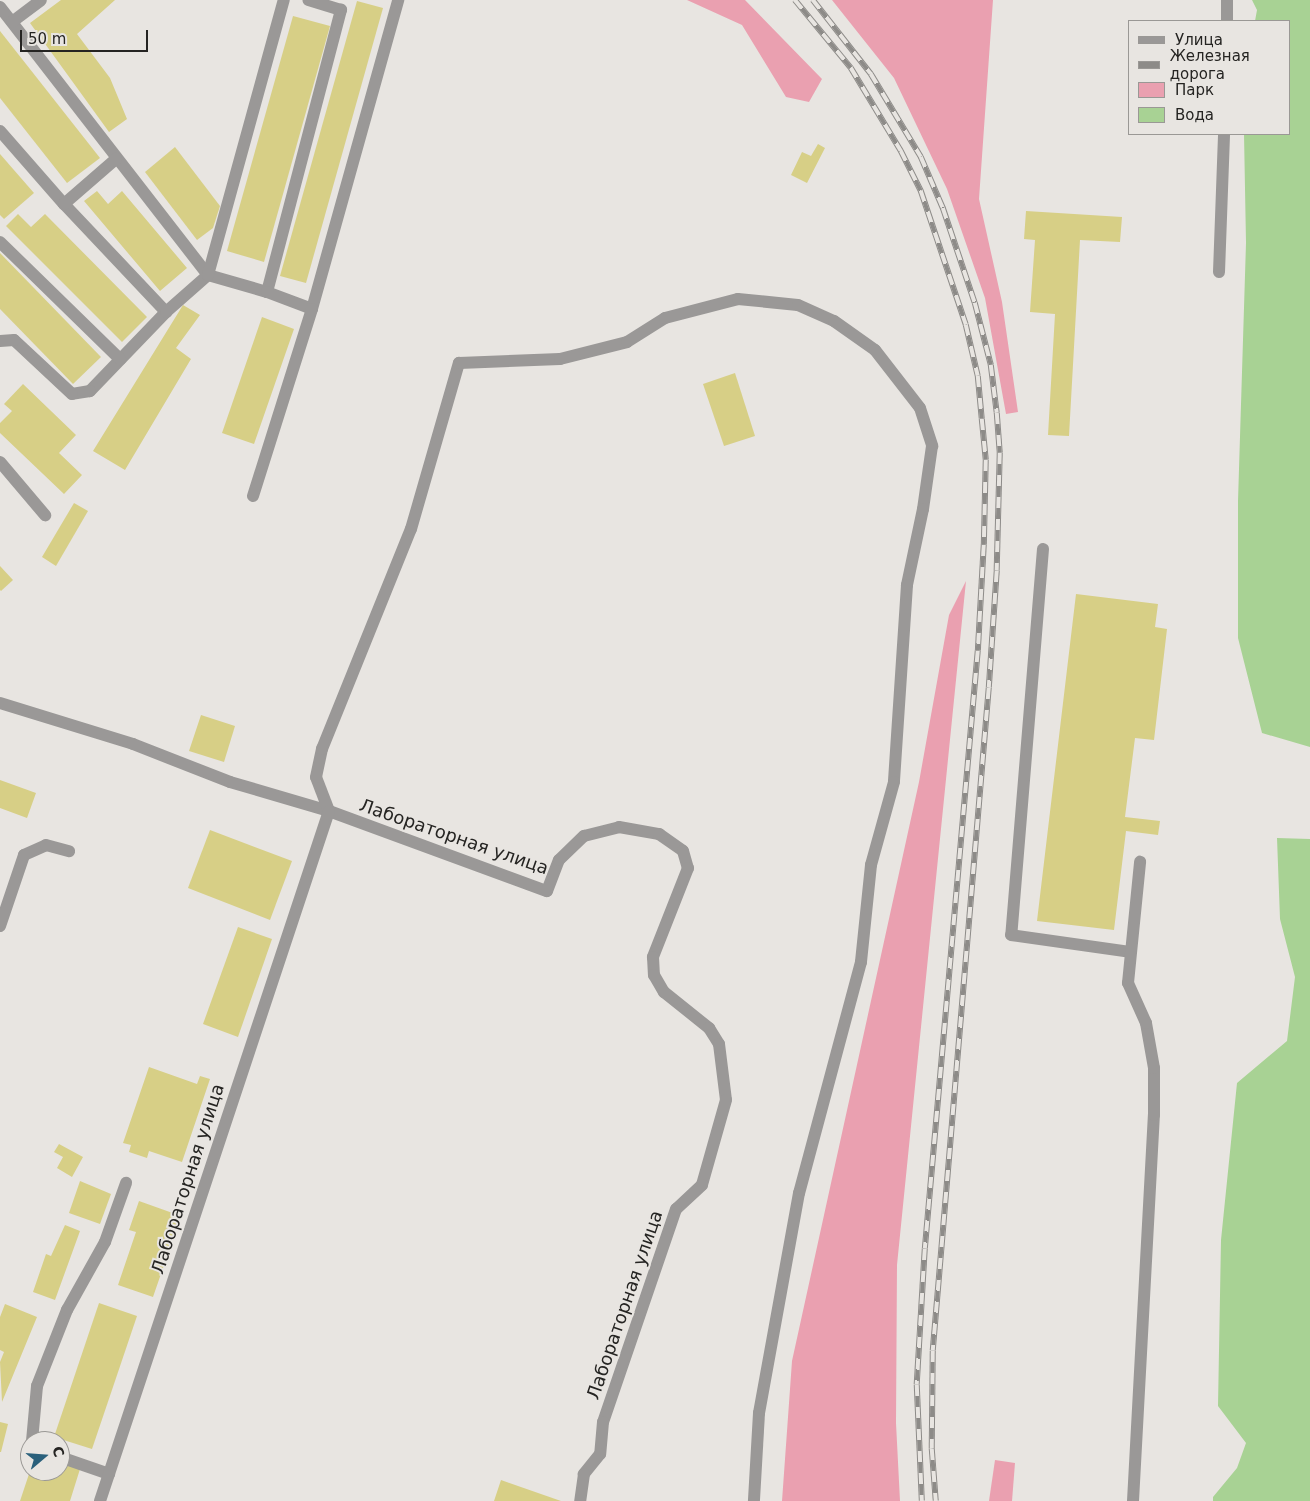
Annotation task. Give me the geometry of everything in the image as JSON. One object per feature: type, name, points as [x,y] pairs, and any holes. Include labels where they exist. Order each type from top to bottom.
[{"type":"street","points":[[12,22],[41,0]]},
{"type":"street","points":[[0,341],[14,340],[72,394],[90,391],[166,312],[208,275],[284,0]]},
{"type":"street","points":[[267,292],[342,5],[308,0]]},
{"type":"street","points":[[253,496],[312,309],[398,0]]},
{"type":"street","points":[[1227,0],[1227,20]]},
{"type":"street","points":[[0,7],[116,159],[208,275],[267,292],[312,309]]},
{"type":"street","points":[[0,131],[64,204],[166,312]]},
{"type":"street","points":[[1219,272],[1224,135]]},
{"type":"street","points":[[64,204],[116,159]]},
{"type":"street","points":[[0,242],[120,359]]},
{"type":"street","points":[[329,811],[316,777],[322,749],[411,529],[460,363],[560,359],[627,342],[665,318],[738,299],[790,304],[834,321],[874,350],[920,408],[932,446],[924,509],[907,584],[894,782],[871,865],[861,962],[799,1193],[759,1413],[754,1501]]},
{"type":"street","points":[[0,462],[46,515]]},
{"type":"street","points":[[1043,549],[1010,935],[1130,952]]},
{"type":"street","name":"Лабораторная улица","points":[[0,703],[133,744],[230,782],[329,811],[547,891],[559,860],[584,836],[619,827],[659,834],[683,851],[688,868],[653,957],[654,975],[664,992],[709,1028],[719,1044],[726,1100],[702,1185],[676,1209],[603,1422],[600,1454],[584,1474],[580,1501]]},
{"type":"street","name":"Лабораторная улица","points":[[100,1501],[329,811]]},
{"type":"street","points":[[0,926],[24,855],[46,845],[69,851]]},
{"type":"street","points":[[1133,1501],[1154,1115],[1154,1068],[1146,1023],[1128,983],[1140,862]]},
{"type":"street","points":[[33,1431],[37,1386],[67,1310],[105,1242],[126,1183]]},
{"type":"street","points":[[70,1460],[109,1474]]},
{"type":"green space","points":[[687,0],[745,0],[822,79],[809,102],[786,97],[742,25]]},
{"type":"green space","points":[[832,0],[993,0],[979,199],[1002,302],[1018,412],[1006,414],[985,298],[947,189],[894,78]]},
{"type":"green space","points":[[966,581],[897,1265],[896,1423],[900,1501],[782,1501],[792,1361],[919,782],[949,615]]},
{"type":"green space","points":[[995,1460],[1015,1463],[1012,1501],[989,1501]]},
{"type":"water","points":[[1252,0],[1310,0],[1310,747],[1262,733],[1238,638],[1238,501],[1246,243],[1244,135],[1290,135],[1290,20],[1255,20],[1257,10]]},
{"type":"water","points":[[1277,838],[1310,839],[1310,1501],[1213,1501],[1213,1497],[1237,1468],[1246,1443],[1218,1406],[1221,1240],[1237,1083],[1287,1041],[1295,977],[1280,919]]},
{"type":"building","points":[[61,0],[115,0],[77,34],[110,78],[127,119],[109,132],[30,23]]},
{"type":"building","points":[[357,1],[383,8],[306,283],[280,276]]},
{"type":"building","points":[[293,16],[330,26],[264,262],[227,251]]},
{"type":"building","points":[[0,31],[100,158],[67,183],[0,98]]},
{"type":"building","points":[[818,144],[825,148],[807,183],[791,175],[802,152],[811,156]]},
{"type":"building","points":[[175,147],[220,206],[213,228],[197,240],[145,172]]},
{"type":"building","points":[[0,154],[34,193],[4,219],[0,215]]},
{"type":"building","points":[[97,191],[108,204],[122,191],[187,268],[160,291],[84,201]]},
{"type":"building","points":[[1026,211],[1122,217],[1120,242],[1080,240],[1069,436],[1048,435],[1055,314],[1030,312],[1035,240],[1024,239]]},
{"type":"building","points":[[18,214],[31,227],[45,214],[147,317],[122,342],[6,226]]},
{"type":"building","points":[[0,253],[101,357],[73,384],[0,309]]},
{"type":"building","points":[[183,305],[200,315],[176,348],[191,359],[125,470],[93,451]]},
{"type":"building","points":[[262,317],[294,329],[254,444],[222,433]]},
{"type":"building","points":[[735,373],[755,436],[724,446],[703,384]]},
{"type":"building","points":[[23,384],[76,435],[59,453],[82,475],[64,494],[0,433],[0,423],[12,411],[4,404]]},
{"type":"building","points":[[74,503],[88,511],[56,566],[42,557]]},
{"type":"building","points":[[0,566],[13,580],[1,591],[0,590]]},
{"type":"building","points":[[1076,594],[1158,604],[1155,627],[1167,629],[1154,740],[1135,738],[1125,817],[1160,821],[1158,835],[1126,831],[1114,930],[1037,921]]},
{"type":"building","points":[[201,715],[235,726],[224,762],[189,751]]},
{"type":"building","points":[[0,780],[36,793],[27,818],[0,808]]},
{"type":"building","points":[[210,830],[292,861],[270,920],[188,888]]},
{"type":"building","points":[[238,927],[272,939],[238,1037],[203,1024]]},
{"type":"building","points":[[149,1067],[197,1084],[200,1076],[210,1079],[182,1162],[149,1151],[147,1158],[129,1152],[131,1145],[123,1143]]},
{"type":"building","points":[[59,1144],[83,1157],[72,1177],[57,1168],[63,1157],[54,1152]]},
{"type":"building","points":[[80,1181],[111,1194],[100,1224],[69,1213]]},
{"type":"building","points":[[139,1201],[181,1216],[153,1297],[118,1285],[136,1232],[129,1230]]},
{"type":"building","points":[[65,1225],[80,1231],[55,1300],[33,1292],[46,1254],[51,1256]]},
{"type":"building","points":[[99,1303],[137,1316],[92,1449],[70,1442],[70,1431],[56,1431]]},
{"type":"building","points":[[5,1304],[37,1317],[2,1402],[0,1362],[4,1352],[0,1350],[0,1317]]},
{"type":"building","points":[[0,1422],[8,1424],[1,1452],[0,1452]]},
{"type":"building","points":[[70,1466],[80,1469],[70,1501],[20,1501],[27,1481],[70,1481]]},
{"type":"building","points":[[501,1480],[561,1501],[494,1501]]},
{"type":"railway","points":[[795,0],[851,68],[901,151],[921,191],[966,325],[978,376],[986,460],[984,545],[978,651],[925,1249],[917,1385],[922,1501]]},
{"type":"railway","points":[[813,0],[871,74],[921,157],[943,208],[975,303],[991,365],[997,413],[1000,453],[997,571],[989,688],[933,1351],[932,1449],[936,1501]]}]
